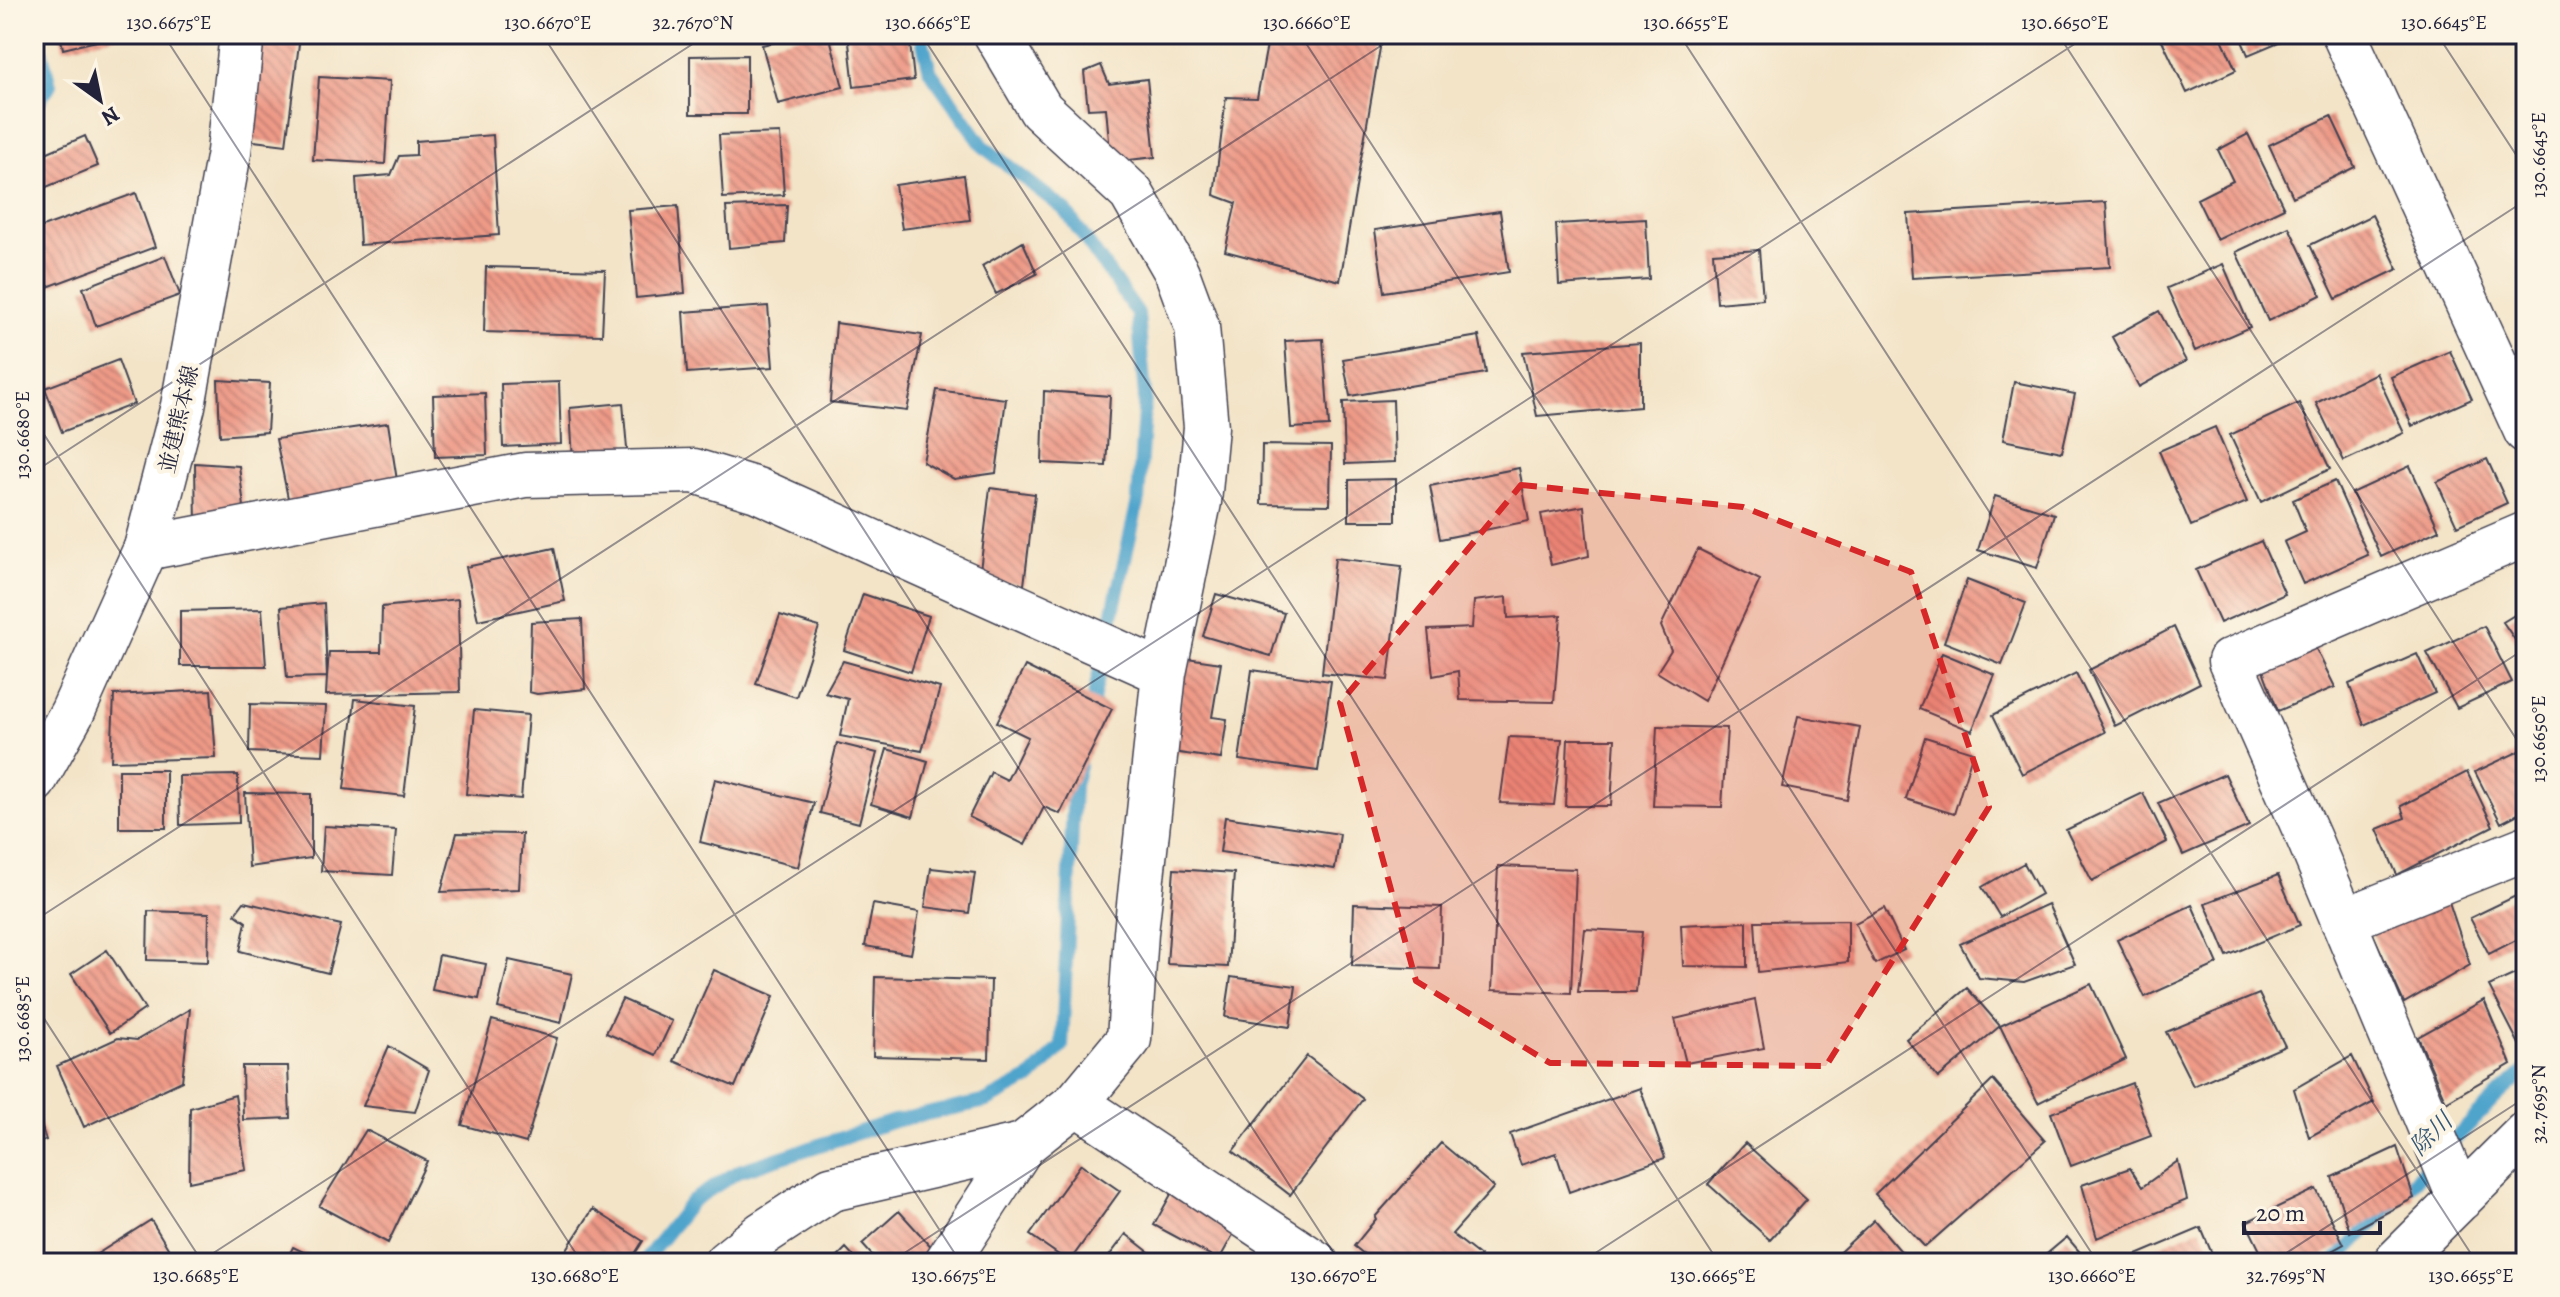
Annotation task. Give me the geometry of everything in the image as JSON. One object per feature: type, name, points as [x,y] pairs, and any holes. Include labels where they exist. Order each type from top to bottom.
[{"type":"street","name":"並建熊本線","points":[[34,781],[72,713],[146,548],[183,406],[229,152],[242,34]]},
{"type":"street","points":[[946,1263],[1023,1145],[1076,1103],[1129,1039],[1136,933],[1164,673],[1199,502],[1206,427],[1197,327],[1177,273],[1131,193],[1041,110],[996,34]]},
{"type":"street","points":[[2344,34],[2526,431]]},
{"type":"street","points":[[146,548],[525,475],[694,471],[757,490],[1164,673]]},
{"type":"street","points":[[2460,1199],[2230,661],[2526,534]]},
{"type":"street","points":[[2343,921],[2526,848]]},
{"type":"street","points":[[1076,1103],[1316,1263]]},
{"type":"street","points":[[2395,1263],[2526,1133]]},
{"type":"street","points":[[726,1263],[762,1234],[831,1189],[1023,1145]]},
{"type":"highlighted area","points":[[1521,485],[1743,507],[1911,572],[1989,807],[1826,1066],[1550,1063],[1416,981],[1340,703]]},
{"type":"building","points":[[60,34],[122,34],[122,35],[63,49]]},
{"type":"building","points":[[261,34],[300,36],[286,145],[246,140]]},
{"type":"building","points":[[485,34],[505,34],[505,36],[485,38]]},
{"type":"building","points":[[808,34],[829,34],[843,87],[778,104],[762,45]]},
{"type":"building","points":[[848,34],[909,34],[914,80],[854,87]]},
{"type":"building","points":[[1269,34],[1372,34],[1380,48],[1340,281],[1225,251],[1236,203],[1214,195],[1226,97],[1257,98]]},
{"type":"building","points":[[2159,34],[2220,34],[2236,70],[2187,93]]},
{"type":"building","points":[[2239,34],[2298,34],[2248,55]]},
{"type":"building","points":[[747,55],[747,114],[690,114],[690,56]]},
{"type":"building","points":[[1101,65],[1109,84],[1147,79],[1155,157],[1111,162],[1106,108],[1088,109],[1084,72]]},
{"type":"building","points":[[319,77],[390,81],[385,164],[313,160]]},
{"type":"building","points":[[2331,116],[2355,167],[2293,197],[2269,145]]},
{"type":"building","points":[[780,133],[784,195],[723,198],[719,135]]},
{"type":"building","points":[[2248,134],[2284,208],[2217,240],[2197,199],[2233,181],[2218,150]]},
{"type":"building","points":[[493,135],[499,235],[360,245],[356,178],[391,175],[399,156],[416,155],[416,141]]},
{"type":"building","points":[[85,136],[98,166],[34,192],[34,158]]},
{"type":"building","points":[[964,175],[970,220],[902,229],[895,185]]},
{"type":"building","points":[[136,193],[155,247],[34,292],[34,230]]},
{"type":"building","points":[[2106,202],[2110,267],[1912,278],[1908,214]]},
{"type":"building","points":[[787,205],[785,243],[729,248],[726,207]]},
{"type":"building","points":[[678,206],[685,293],[636,298],[628,210]]},
{"type":"building","points":[[1500,211],[1509,272],[1384,292],[1375,230]]},
{"type":"building","points":[[2372,215],[2398,269],[2336,299],[2310,245]]},
{"type":"building","points":[[1646,219],[1649,279],[1559,285],[1556,224]]},
{"type":"building","points":[[2289,227],[2321,295],[2268,321],[2236,252]]},
{"type":"building","points":[[1023,242],[1037,274],[996,294],[982,266]]},
{"type":"building","points":[[1759,250],[1763,299],[1717,303],[1713,253]]},
{"type":"building","points":[[165,256],[180,295],[96,326],[83,288]]},
{"type":"building","points":[[2223,264],[2250,327],[2195,351],[2167,288]]},
{"type":"building","points":[[486,267],[605,270],[602,335],[484,332]]},
{"type":"building","points":[[768,306],[773,367],[687,373],[683,312]]},
{"type":"building","points":[[2159,311],[2186,361],[2139,387],[2112,337]]},
{"type":"building","points":[[836,323],[922,335],[907,411],[830,402]]},
{"type":"building","points":[[1479,336],[1486,373],[1350,396],[1343,359]]},
{"type":"building","points":[[1323,339],[1329,426],[1291,428],[1285,341]]},
{"type":"building","points":[[1640,343],[1640,407],[1537,416],[1523,352]]},
{"type":"building","points":[[2450,351],[2472,399],[2412,426],[2391,377]]},
{"type":"building","points":[[118,360],[134,404],[62,432],[45,388]]},
{"type":"building","points":[[2376,373],[2404,433],[2344,461],[2316,403]]},
{"type":"building","points":[[218,380],[270,383],[267,432],[220,436]]},
{"type":"building","points":[[559,382],[561,444],[503,447],[501,384]]},
{"type":"building","points":[[2014,382],[2075,394],[2062,452],[2003,440]]},
{"type":"building","points":[[937,390],[1006,399],[996,473],[954,479],[923,462]]},
{"type":"building","points":[[1044,391],[1110,396],[1106,466],[1042,463]]},
{"type":"building","points":[[485,393],[487,455],[435,457],[433,395]]},
{"type":"building","points":[[1393,400],[1395,462],[1345,464],[1343,402]]},
{"type":"building","points":[[623,403],[628,460],[573,462],[570,408]]},
{"type":"building","points":[[2299,403],[2330,469],[2261,502],[2230,435]]},
{"type":"building","points":[[388,423],[399,493],[291,513],[276,439]]},
{"type":"building","points":[[2215,427],[2247,502],[2191,526],[2159,451]]},
{"type":"building","points":[[1262,445],[1331,446],[1330,505],[1261,504]]},
{"type":"building","points":[[2487,459],[2507,503],[2457,526],[2437,482]]},
{"type":"building","points":[[195,463],[239,466],[246,523],[196,526]]},
{"type":"building","points":[[2410,466],[2439,530],[2381,557],[2352,493]]},
{"type":"building","points":[[1519,468],[1529,521],[1440,539],[1430,486]]},
{"type":"building","points":[[1396,479],[1396,521],[1349,521],[1349,480]]},
{"type":"building","points":[[2335,481],[2368,555],[2303,584],[2284,542],[2306,532],[2293,500]]},
{"type":"building","points":[[990,488],[1035,494],[1024,585],[979,579]]},
{"type":"building","points":[[1995,496],[2054,514],[2037,568],[1978,550]]},
{"type":"building","points":[[1584,506],[1589,556],[1551,565],[1541,514]]},
{"type":"building","points":[[2261,541],[2285,594],[2220,623],[2196,570]]},
{"type":"building","points":[[554,548],[565,601],[478,620],[466,567]]},
{"type":"building","points":[[1698,549],[1760,580],[1704,701],[1657,672],[1671,650],[1661,626]]},
{"type":"building","points":[[1335,558],[1402,566],[1388,680],[1322,673]]},
{"type":"building","points":[[1967,580],[2026,603],[2002,665],[1944,642]]},
{"type":"building","points":[[863,594],[929,616],[911,672],[844,650]]},
{"type":"building","points":[[1216,594],[1284,613],[1271,656],[1203,636]]},
{"type":"building","points":[[1507,597],[1508,618],[1561,615],[1554,702],[1460,700],[1458,671],[1433,676],[1428,630],[1472,628],[1474,601]]},
{"type":"building","points":[[458,599],[460,692],[326,695],[329,652],[381,652],[382,607]]},
{"type":"building","points":[[324,603],[327,677],[287,678],[281,607]]},
{"type":"building","points":[[2526,608],[2526,656],[2503,622]]},
{"type":"building","points":[[262,609],[266,666],[180,666],[180,611]]},
{"type":"building","points":[[780,615],[819,627],[796,697],[756,684]]},
{"type":"building","points":[[582,619],[585,689],[537,694],[529,692],[531,622]]},
{"type":"building","points":[[2484,626],[2512,682],[2457,708],[2427,653]]},
{"type":"building","points":[[2174,627],[2200,683],[2115,726],[2089,670]]},
{"type":"building","points":[[2315,647],[2335,687],[2278,711],[2263,670]]},
{"type":"building","points":[[1942,653],[1995,675],[1972,731],[1919,709]]},
{"type":"building","points":[[2417,654],[2435,693],[2364,725],[2349,684]]},
{"type":"building","points":[[1187,658],[1221,663],[1212,717],[1227,719],[1221,759],[1172,752]]},
{"type":"building","points":[[843,661],[940,688],[922,751],[840,736],[848,699],[825,693]]},
{"type":"building","points":[[1025,666],[1112,709],[1060,814],[1044,807],[1025,845],[969,817],[991,772],[1007,780],[1028,737],[997,722]]},
{"type":"building","points":[[1252,670],[1331,681],[1318,771],[1239,760]]},
{"type":"building","points":[[2076,673],[2105,732],[2022,774],[1993,715]]},
{"type":"building","points":[[211,690],[216,758],[111,761],[114,695]]},
{"type":"building","points":[[355,699],[415,706],[404,796],[344,789]]},
{"type":"building","points":[[250,704],[326,706],[323,755],[249,752]]},
{"type":"building","points":[[474,710],[528,715],[521,799],[466,794]]},
{"type":"building","points":[[1798,716],[1860,727],[1847,800],[1782,787]]},
{"type":"building","points":[[1657,726],[1727,728],[1722,807],[1653,806]]},
{"type":"building","points":[[1509,737],[1562,739],[1554,805],[1500,803]]},
{"type":"building","points":[[1925,737],[1973,752],[1954,814],[1906,799]]},
{"type":"building","points":[[1568,739],[1615,739],[1611,806],[1565,806]]},
{"type":"building","points":[[837,743],[877,753],[859,823],[820,813]]},
{"type":"building","points":[[2526,748],[2526,810],[2501,823],[2475,772]]},
{"type":"building","points":[[887,749],[928,761],[913,817],[871,804]]},
{"type":"building","points":[[119,770],[166,770],[166,828],[119,828]]},
{"type":"building","points":[[2467,772],[2493,826],[2397,875],[2377,829],[2405,818],[2401,806]]},
{"type":"building","points":[[2225,774],[2249,826],[2183,855],[2158,803]]},
{"type":"building","points":[[238,775],[239,823],[180,825],[179,776]]},
{"type":"building","points":[[715,779],[814,803],[798,867],[700,842]]},
{"type":"building","points":[[245,793],[311,794],[311,858],[249,867]]},
{"type":"building","points":[[2143,793],[2167,842],[2092,881],[2066,830]]},
{"type":"building","points":[[1225,817],[1340,834],[1335,869],[1220,852]]},
{"type":"building","points":[[324,826],[396,830],[392,875],[321,871]]},
{"type":"building","points":[[457,833],[522,834],[519,889],[441,892]]},
{"type":"building","points":[[2024,863],[2041,894],[2000,917],[1982,887]]},
{"type":"building","points":[[1498,866],[1576,869],[1571,993],[1492,990]]},
{"type":"building","points":[[931,868],[975,873],[969,913],[925,907]]},
{"type":"building","points":[[1174,869],[1234,873],[1228,967],[1167,964]]},
{"type":"building","points":[[2278,875],[2300,925],[2227,956],[2205,903]]},
{"type":"building","points":[[2526,891],[2526,935],[2489,954],[2470,918]]},
{"type":"building","points":[[2447,896],[2470,965],[2404,1003],[2372,932]]},
{"type":"building","points":[[244,902],[341,925],[328,973],[240,951],[246,922],[235,914]]},
{"type":"building","points":[[873,904],[919,912],[911,954],[865,946]]},
{"type":"building","points":[[1354,904],[1442,907],[1440,969],[1352,966]]},
{"type":"building","points":[[2048,904],[2075,964],[2024,982],[1979,978],[1960,944]]},
{"type":"building","points":[[2192,905],[2218,964],[2145,997],[2117,940]]},
{"type":"building","points":[[1884,908],[1904,950],[1875,964],[1855,923]]},
{"type":"building","points":[[148,911],[209,913],[208,962],[147,960]]},
{"type":"building","points":[[1848,920],[1848,962],[1758,972],[1755,921]]},
{"type":"building","points":[[1747,922],[1747,967],[1683,966],[1681,925]]},
{"type":"building","points":[[1585,929],[1642,932],[1636,992],[1578,992]]},
{"type":"building","points":[[107,950],[145,1009],[110,1033],[71,974]]},
{"type":"building","points":[[439,955],[486,964],[479,999],[432,990]]},
{"type":"building","points":[[509,960],[572,974],[561,1023],[498,1008]]},
{"type":"building","points":[[2526,969],[2526,1040],[2519,1044],[2489,986]]},
{"type":"building","points":[[714,970],[774,996],[735,1087],[674,1061]]},
{"type":"building","points":[[875,977],[991,980],[989,1059],[873,1056]]},
{"type":"building","points":[[1231,977],[1296,986],[1290,1027],[1225,1017]]},
{"type":"building","points":[[2091,984],[2126,1059],[2038,1103],[2000,1026]]},
{"type":"building","points":[[1967,988],[2000,1026],[1938,1078],[1906,1039]]},
{"type":"building","points":[[2259,994],[2285,1046],[2193,1086],[2166,1032]]},
{"type":"building","points":[[622,999],[672,1021],[656,1055],[606,1033]]},
{"type":"building","points":[[1755,1000],[1764,1048],[1686,1063],[1675,1019]]},
{"type":"building","points":[[2484,1000],[2511,1064],[2446,1102],[2418,1037]]},
{"type":"building","points":[[190,1009],[182,1081],[84,1127],[57,1066],[118,1038],[137,1040]]},
{"type":"building","points":[[492,1020],[557,1038],[526,1143],[462,1125]]},
{"type":"building","points":[[389,1046],[429,1070],[415,1112],[363,1106]]},
{"type":"building","points":[[1307,1056],[1363,1099],[1290,1195],[1233,1151]]},
{"type":"building","points":[[2352,1056],[2374,1102],[2309,1137],[2294,1089]]},
{"type":"building","points":[[242,1066],[288,1066],[290,1118],[243,1120]]},
{"type":"building","points":[[1993,1080],[2045,1141],[1925,1247],[1875,1194]]},
{"type":"building","points":[[2132,1083],[2151,1136],[2071,1166],[2051,1113]]},
{"type":"building","points":[[1640,1088],[1665,1158],[1569,1192],[1556,1153],[1521,1165],[1510,1134]]},
{"type":"building","points":[[235,1095],[246,1170],[189,1182],[190,1108]]},
{"type":"building","points":[[34,1104],[46,1140],[34,1144]]},
{"type":"building","points":[[366,1130],[427,1161],[388,1243],[319,1206]]},
{"type":"building","points":[[1441,1143],[1494,1187],[1452,1234],[1480,1256],[1473,1263],[1375,1263],[1354,1246],[1375,1217]]},
{"type":"building","points":[[1745,1143],[1807,1199],[1770,1240],[1708,1184]]},
{"type":"building","points":[[2397,1147],[2414,1198],[2350,1232],[2332,1177]]},
{"type":"building","points":[[2178,1161],[2187,1200],[2097,1238],[2082,1185],[2130,1168],[2142,1187]]},
{"type":"building","points":[[1081,1164],[1120,1191],[1069,1262],[1030,1235]]},
{"type":"building","points":[[1175,1187],[1240,1222],[1219,1260],[1154,1225]]},
{"type":"building","points":[[2316,1189],[2344,1244],[2310,1263],[2266,1263],[2246,1222]]},
{"type":"building","points":[[593,1209],[643,1241],[629,1263],[558,1263]]},
{"type":"building","points":[[899,1211],[936,1252],[924,1263],[879,1263],[862,1244]]},
{"type":"building","points":[[151,1220],[177,1263],[83,1263]]},
{"type":"building","points":[[1874,1220],[1911,1263],[1828,1263]]},
{"type":"building","points":[[2201,1228],[2216,1263],[2118,1263]]},
{"type":"building","points":[[1126,1234],[1163,1263],[1104,1263]]},
{"type":"building","points":[[2067,1237],[2089,1263],[2036,1263]]},
{"type":"building","points":[[293,1247],[326,1263],[285,1263]]},
{"type":"building","points":[[846,1248],[860,1263],[831,1263]]},
{"type":"waterway","points":[[34,108],[50,85],[37,34]]},
{"type":"waterway","points":[[921,34],[930,71],[984,147],[1065,210],[1138,314],[1145,396],[1138,501],[1089,718]]},
{"type":"waterway","points":[[643,1263],[692,1201],[739,1171],[894,1121],[987,1101],[1032,1077],[1062,1046],[1074,785],[1079,766]]},
{"type":"waterway","name":"除川","points":[[2334,1263],[2526,1070]]}]
